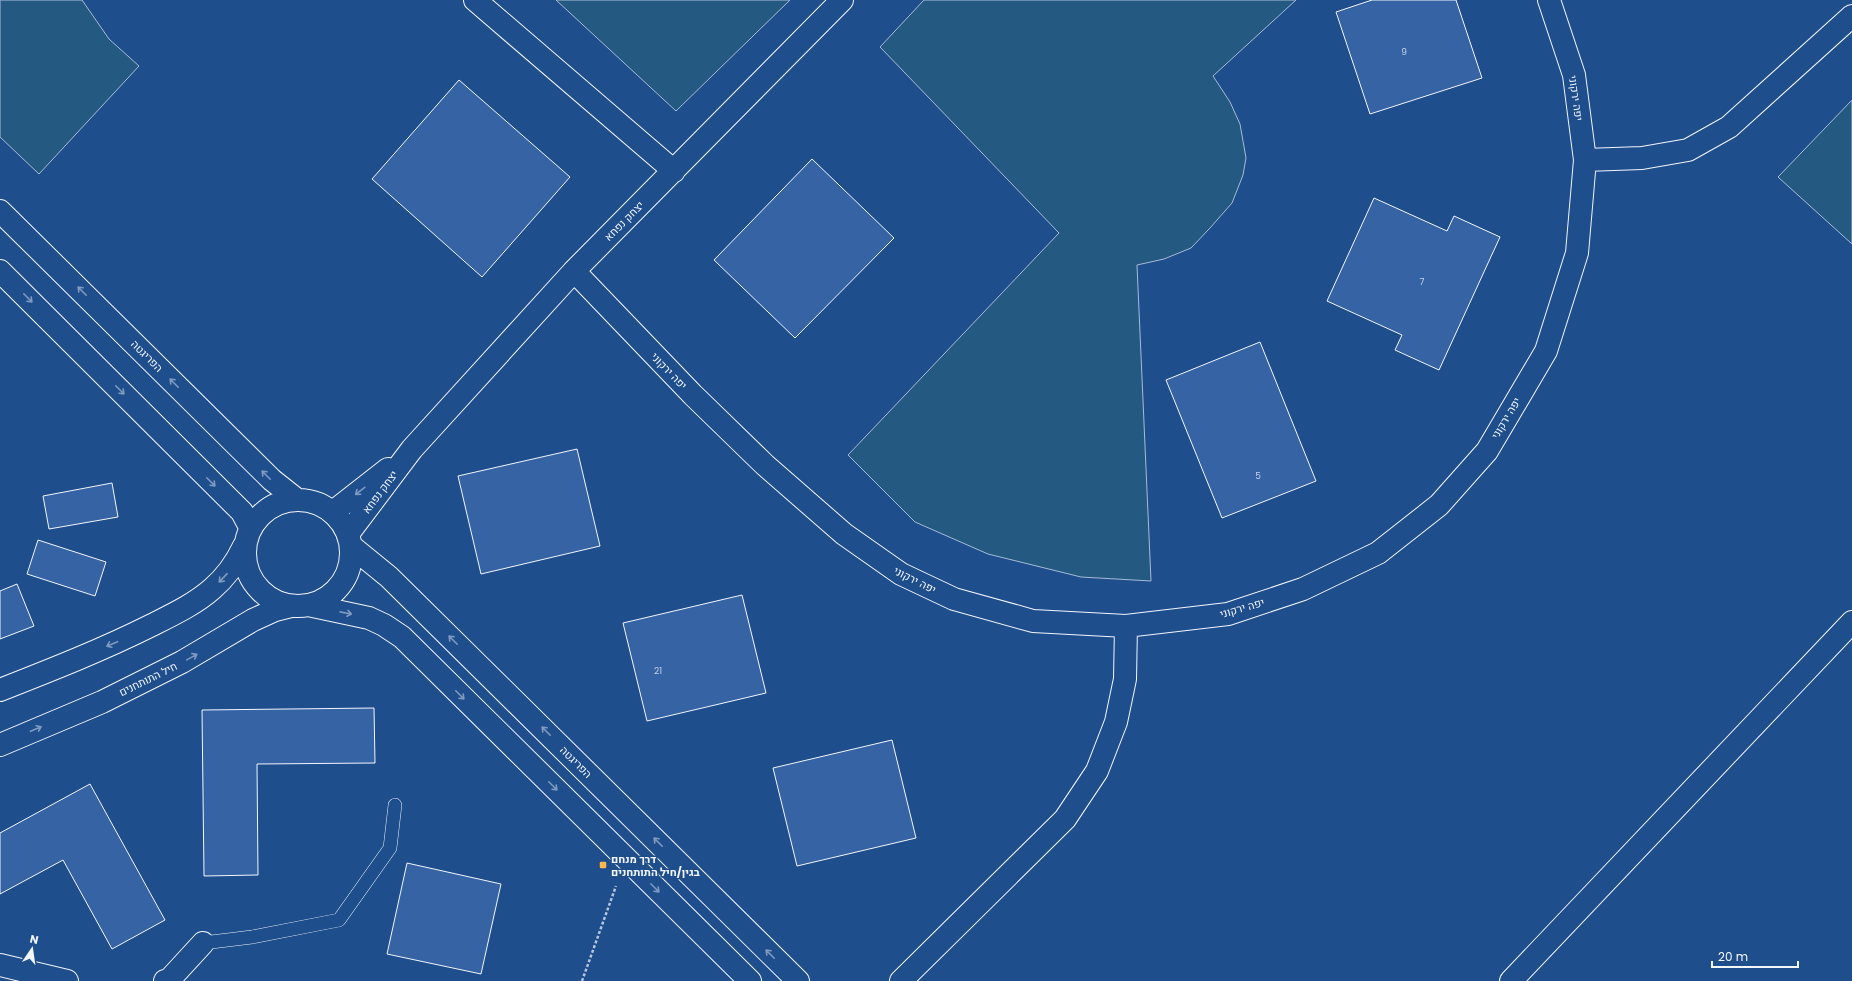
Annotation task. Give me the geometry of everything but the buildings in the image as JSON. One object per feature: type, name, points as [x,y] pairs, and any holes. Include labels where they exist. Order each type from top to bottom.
[{"type":"street","points":[[475,0],[674,171]]},
{"type":"street","name":"יצחק נפחא","points":[[350,540],[412,449],[574,271],[842,0]]},
{"type":"street","name":"יפה ירקוני","points":[[574,271],[693,395],[766,465],[844,534],[901,574],[954,599],[1033,621],[1126,626],[1228,614],[1304,589],[1378,553],[1439,505],[1487,450],[1546,351],[1577,254],[1584,160],[1574,75],[1549,0]]},
{"type":"street","points":[[1584,160],[1642,158],[1688,150],[1729,127],[1852,16]]},
{"type":"street","name":"הפריגטה","points":[[0,211],[272,480],[296,499]]},
{"type":"street","points":[[0,271],[242,512],[247,536],[245,563],[250,578],[260,592],[274,601],[369,618],[384,625],[402,637],[750,981]]},
{"type":"street","name":"יצחק נפחא","points":[[333,512],[412,449]]},
{"type":"street","points":[[0,690],[121,641],[190,604],[210,590],[224,577],[238,560],[247,536],[258,516],[270,507],[283,501],[296,499],[322,505],[333,512],[342,522],[350,540],[351,563],[346,578],[336,591],[327,597],[299,606]]},
{"type":"street","name":"הפריגטה","points":[[350,540],[798,981]]},
{"type":"street","name":"חיל התותחנים","points":[[0,745],[102,702],[182,662],[253,620],[275,610],[299,606]]},
{"type":"street","points":[[1511,981],[1852,622]]},
{"type":"street","points":[[901,981],[1065,819],[1097,771],[1116,722],[1125,679],[1126,626]]},
{"type":"street","points":[[165,981],[169,980],[203,943]]},
{"type":"street","points":[[0,965],[67,981]]},
{"type":"lane","points":[[203,943],[252,937],[339,920],[390,848],[395,805]]},
{"type":"path","points":[[582,981],[626,859]]},
{"type":"shaded area","points":[[0,0],[82,0],[109,39],[139,66],[39,174],[0,137]]},
{"type":"shaded area","points":[[556,0],[790,0],[676,111]]},
{"type":"shaded area","points":[[924,0],[1296,0],[1213,76],[1230,102],[1240,124],[1246,158],[1243,175],[1232,203],[1191,248],[1164,259],[1137,265],[1151,581],[1081,577],[988,554],[915,522],[848,455],[1059,233],[880,47]]},
{"type":"shaded area","points":[[1852,100],[1852,244],[1778,177]]},
{"type":"place","name":"דרך מנחם בגין/חיל התותחנים","points":[[603,865]]}]
